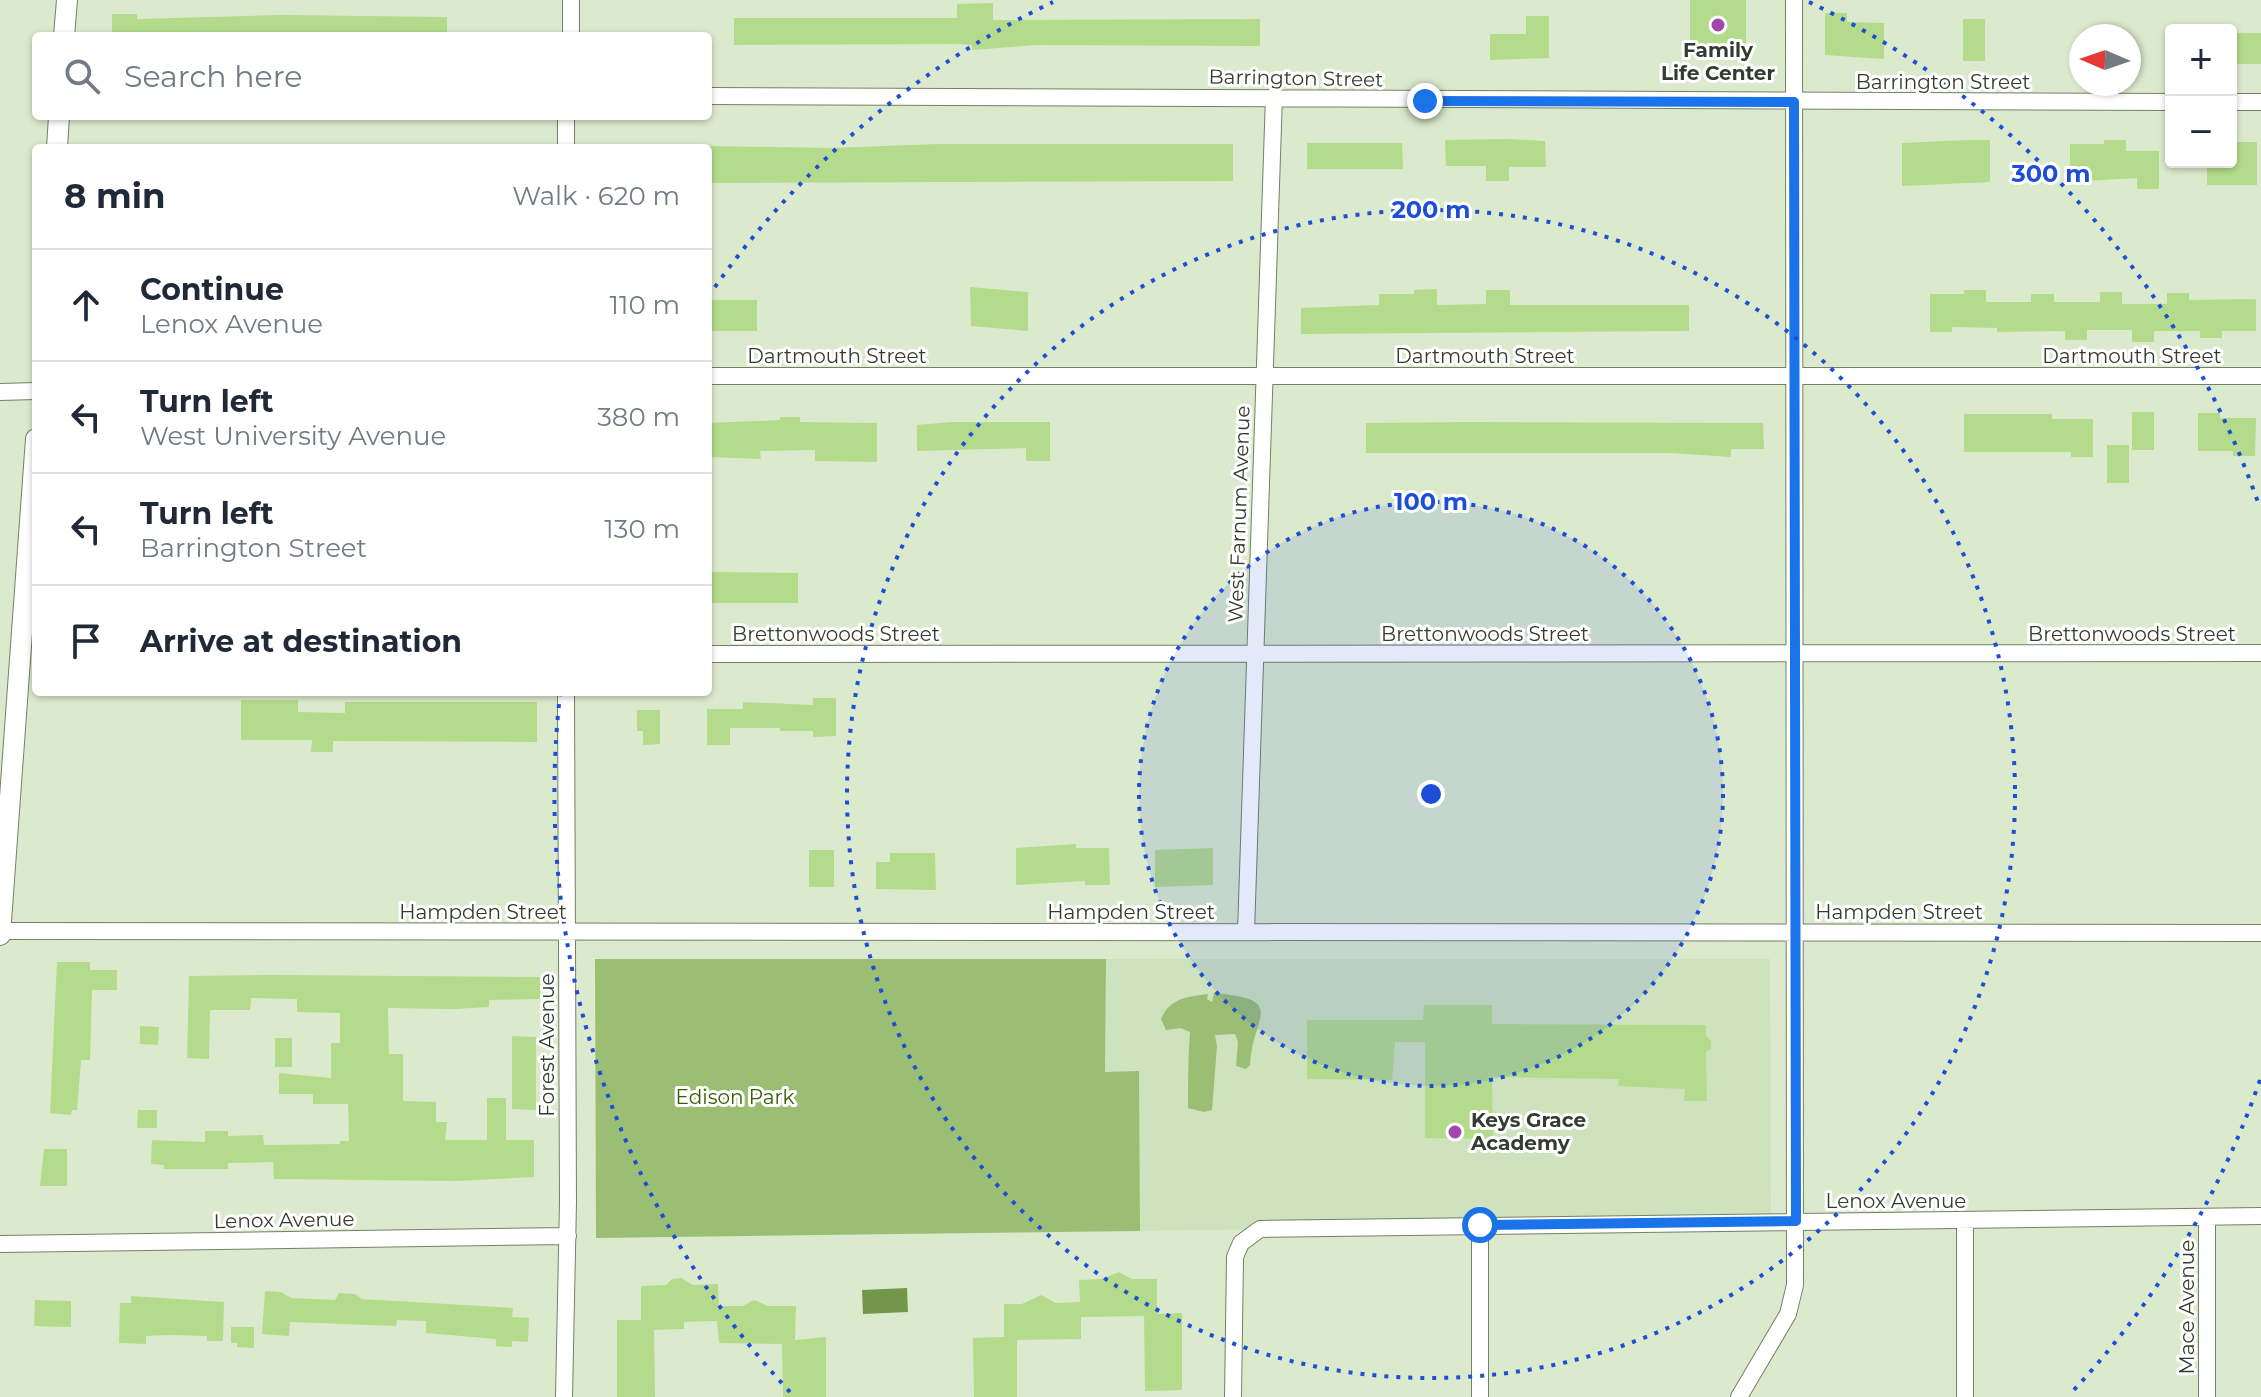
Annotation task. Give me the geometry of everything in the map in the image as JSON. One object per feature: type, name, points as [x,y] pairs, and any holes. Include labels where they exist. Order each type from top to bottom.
[{"type":"street","points":[[64,32],[67,0]]},
{"type":"street","points":[[571,0],[571,32]]},
{"type":"street","points":[[1739,1397],[1788,1314],[1795,1285],[1794,0]]},
{"type":"street","name":"Barrington Street","points":[[712,96],[2165,102]]},
{"type":"street","name":"West Farnum Avenue","points":[[1246,932],[1274,96]]},
{"type":"street","points":[[2237,102],[2261,102]]},
{"type":"street","points":[[57,144],[59,120]]},
{"type":"street","points":[[566,120],[566,144]]},
{"type":"street","name":"Dartmouth Street","points":[[712,376],[2261,376]]},
{"type":"street","points":[[0,392],[32,391]]},
{"type":"street","points":[[0,933],[28,653],[32,546]]},
{"type":"street","name":"Brettonwoods Street","points":[[712,654],[2261,653]]},
{"type":"street","name":"Forest Avenue","points":[[564,1397],[568,1236],[566,696]]},
{"type":"street","name":"Hampden Street","points":[[0,933],[2261,933]]},
{"type":"street","name":"Lenox Avenue","points":[[1233,1397],[1235,1257],[1245,1238],[1266,1228],[2261,1216]]},
{"type":"street","name":"Mace Avenue","points":[[2207,1217],[2207,1397]]},
{"type":"street","points":[[1965,1220],[1965,1397]]},
{"type":"street","points":[[1480,1225],[1480,1397]]},
{"type":"street","name":"Lenox Avenue","points":[[0,1244],[568,1236]]},
{"type":"shaded area","name":"Keys Grace Academy","points":[[1106,959],[1770,959],[1771,1222],[1140,1231],[1139,1072],[1105,1072]]},
{"type":"shaded area","points":[[907,1288],[908,1312],[863,1314],[862,1290]]},
{"type":"green space","name":"Edison Park","points":[[595,959],[1106,959],[1105,1072],[1139,1071],[1140,1231],[596,1238]]},
{"type":"green space","points":[[1214,993],[1252,1000],[1261,1013],[1250,1065],[1246,1069],[1236,1066],[1238,1042],[1235,1034],[1215,1035],[1217,1046],[1212,1110],[1204,1112],[1188,1108],[1190,1032],[1181,1028],[1166,1030],[1161,1019],[1169,1007],[1180,1000],[1208,994],[1207,999],[1212,1002]]},
{"type":"building","name":"Family Life Center","points":[[1690,0],[1746,0],[1746,51],[1690,51]]},
{"type":"building","points":[[993,3],[993,20],[1260,19],[1260,46],[1036,45],[972,50],[972,45],[957,44],[734,45],[734,18],[957,18],[957,4]]},
{"type":"building","points":[[1825,13],[1847,13],[1847,22],[1884,23],[1884,59],[1825,55]]},
{"type":"building","points":[[112,14],[137,14],[137,19],[281,15],[447,17],[447,32],[112,32]]},
{"type":"building","points":[[1526,16],[1549,16],[1549,58],[1490,60],[1490,34],[1526,34]]},
{"type":"building","points":[[1963,19],[1985,19],[1985,61],[1963,61]]},
{"type":"building","points":[[2237,33],[2261,33],[2261,64],[2237,64]]},
{"type":"building","points":[[1445,140],[1545,141],[1546,167],[1509,167],[1509,181],[1486,181],[1486,166],[1446,166]]},
{"type":"building","points":[[1990,140],[1990,182],[1902,186],[1902,143]]},
{"type":"building","points":[[2104,140],[2126,140],[2126,151],[2159,151],[2159,189],[2137,189],[2137,178],[2070,182],[2070,144],[2104,144]]},
{"type":"building","points":[[2237,142],[2257,142],[2257,185],[2207,185],[2207,168],[2237,168]]},
{"type":"building","points":[[1307,143],[1402,143],[1403,169],[1307,169]]},
{"type":"building","points":[[937,144],[1233,144],[1233,181],[712,183],[712,146],[833,148]]},
{"type":"building","points":[[970,287],[1028,292],[1028,331],[971,326]]},
{"type":"building","points":[[1437,289],[1437,305],[1486,304],[1486,290],[1510,290],[1510,305],[1689,305],[1689,331],[1301,334],[1301,308],[1379,305],[1379,294],[1414,294],[1414,290]]},
{"type":"building","points":[[1964,290],[1986,290],[1986,302],[2031,302],[2031,294],[2054,294],[2054,302],[2100,302],[2100,292],[2122,292],[2122,304],[2167,304],[2167,293],[2189,293],[2189,300],[2256,299],[2256,331],[2222,331],[2222,338],[2200,338],[2200,331],[2154,331],[2154,342],[2132,342],[2132,330],[2087,330],[2087,340],[2065,340],[2065,331],[1997,332],[1997,328],[1952,327],[1952,332],[1930,332],[1930,294],[1964,294]]},
{"type":"building","points":[[712,300],[757,300],[757,331],[712,331]]},
{"type":"building","points":[[2132,412],[2154,412],[2154,450],[2132,450]]},
{"type":"building","points":[[2198,413],[2220,413],[2220,418],[2256,418],[2255,456],[2233,456],[2233,451],[2198,451]]},
{"type":"building","points":[[1964,414],[2052,414],[2052,419],[2093,419],[2093,457],[2071,457],[2071,452],[1964,452]]},
{"type":"building","points":[[780,417],[800,417],[800,422],[877,423],[877,462],[815,461],[815,450],[760,451],[761,459],[712,457],[712,423],[780,420]]},
{"type":"building","points":[[1050,422],[1050,461],[1026,461],[1026,448],[917,451],[917,425]]},
{"type":"building","points":[[1366,423],[1763,423],[1764,449],[1731,449],[1731,457],[1671,453],[1366,453]]},
{"type":"building","points":[[2107,445],[2129,445],[2129,483],[2107,483]]},
{"type":"building","points":[[712,572],[798,573],[798,603],[712,603]]},
{"type":"building","points":[[813,698],[836,698],[836,736],[813,737],[813,731],[780,731],[780,728],[730,728],[730,745],[707,745],[707,709],[743,709],[743,702],[813,705]]},
{"type":"building","points":[[241,700],[298,700],[298,712],[345,713],[345,702],[537,702],[537,742],[333,741],[333,752],[311,752],[312,740],[241,740]]},
{"type":"building","points":[[637,710],[660,710],[660,744],[643,745],[643,731],[637,731]]},
{"type":"building","points":[[1076,844],[1076,848],[1109,848],[1110,885],[1085,885],[1085,881],[1016,885],[1016,848]]},
{"type":"building","points":[[1213,848],[1213,885],[1155,887],[1155,850]]},
{"type":"building","points":[[809,850],[834,850],[834,887],[809,887]]},
{"type":"building","points":[[890,853],[935,853],[936,890],[876,889],[876,862],[890,862]]},
{"type":"building","points":[[57,962],[90,962],[90,970],[117,970],[117,990],[92,990],[90,1060],[81,1060],[77,1110],[72,1110],[71,1115],[50,1113]]},
{"type":"building","points":[[189,976],[540,977],[540,999],[489,1000],[489,1007],[388,1008],[389,1054],[403,1054],[403,1101],[436,1102],[436,1122],[447,1122],[445,1140],[487,1140],[487,1098],[506,1098],[506,1140],[534,1140],[534,1177],[457,1181],[274,1179],[273,1162],[228,1163],[228,1169],[164,1169],[164,1165],[151,1164],[152,1140],[205,1142],[205,1131],[228,1131],[228,1136],[263,1135],[264,1145],[340,1144],[340,1141],[349,1141],[348,1104],[313,1104],[313,1094],[279,1094],[279,1073],[331,1078],[331,1043],[340,1043],[340,1013],[297,1012],[297,999],[251,998],[250,1010],[210,1010],[209,1059],[187,1058]]},
{"type":"building","points":[[1424,1005],[1492,1005],[1492,1024],[1706,1025],[1706,1035],[1711,1041],[1711,1049],[1706,1052],[1707,1101],[1684,1101],[1685,1089],[1618,1086],[1619,1079],[1492,1077],[1493,1139],[1425,1138],[1425,1042],[1395,1042],[1392,1080],[1307,1079],[1307,1020],[1423,1020]]},
{"type":"building","points":[[140,1026],[159,1027],[158,1045],[140,1044]]},
{"type":"building","points":[[512,1036],[536,1037],[536,1110],[512,1109]]},
{"type":"building","points":[[275,1038],[292,1038],[292,1067],[275,1067]]},
{"type":"building","points":[[138,1110],[157,1110],[157,1128],[137,1128]]},
{"type":"building","points":[[44,1149],[67,1149],[67,1186],[40,1186]]},
{"type":"building","points":[[1119,1272],[1132,1279],[1157,1279],[1157,1314],[1182,1313],[1182,1390],[1145,1391],[1144,1316],[1081,1317],[1081,1339],[1017,1340],[1017,1397],[974,1397],[973,1338],[1004,1337],[1004,1304],[1022,1304],[1041,1295],[1056,1303],[1080,1302],[1079,1280],[1101,1279]]},
{"type":"building","points":[[681,1278],[693,1285],[718,1284],[719,1306],[743,1306],[754,1300],[768,1306],[796,1306],[795,1340],[826,1337],[826,1397],[783,1397],[782,1344],[719,1343],[717,1321],[684,1322],[684,1329],[654,1330],[655,1397],[617,1397],[617,1320],[641,1320],[641,1286],[666,1285],[672,1279]]},
{"type":"building","points":[[265,1291],[281,1292],[291,1298],[335,1300],[339,1293],[355,1294],[362,1299],[513,1308],[512,1317],[529,1318],[528,1342],[512,1341],[512,1347],[496,1346],[496,1339],[426,1333],[426,1321],[397,1320],[396,1326],[290,1322],[289,1336],[262,1334]]},
{"type":"building","points":[[131,1296],[224,1302],[223,1341],[207,1341],[207,1336],[169,1335],[146,1336],[146,1344],[119,1343],[120,1303],[131,1303]]},
{"type":"building","points":[[35,1300],[71,1301],[71,1327],[34,1326]]},
{"type":"building","points":[[231,1327],[254,1327],[254,1348],[237,1347],[237,1343],[231,1343]]},
{"type":"place","name":"Family Life Center","points":[[1718,25]]},
{"type":"place","name":"Keys Grace Academy","points":[[1455,1132]]},
{"type":"route","points":[[1425,101],[1794,102],[1796,1221],[1480,1225]]}]
